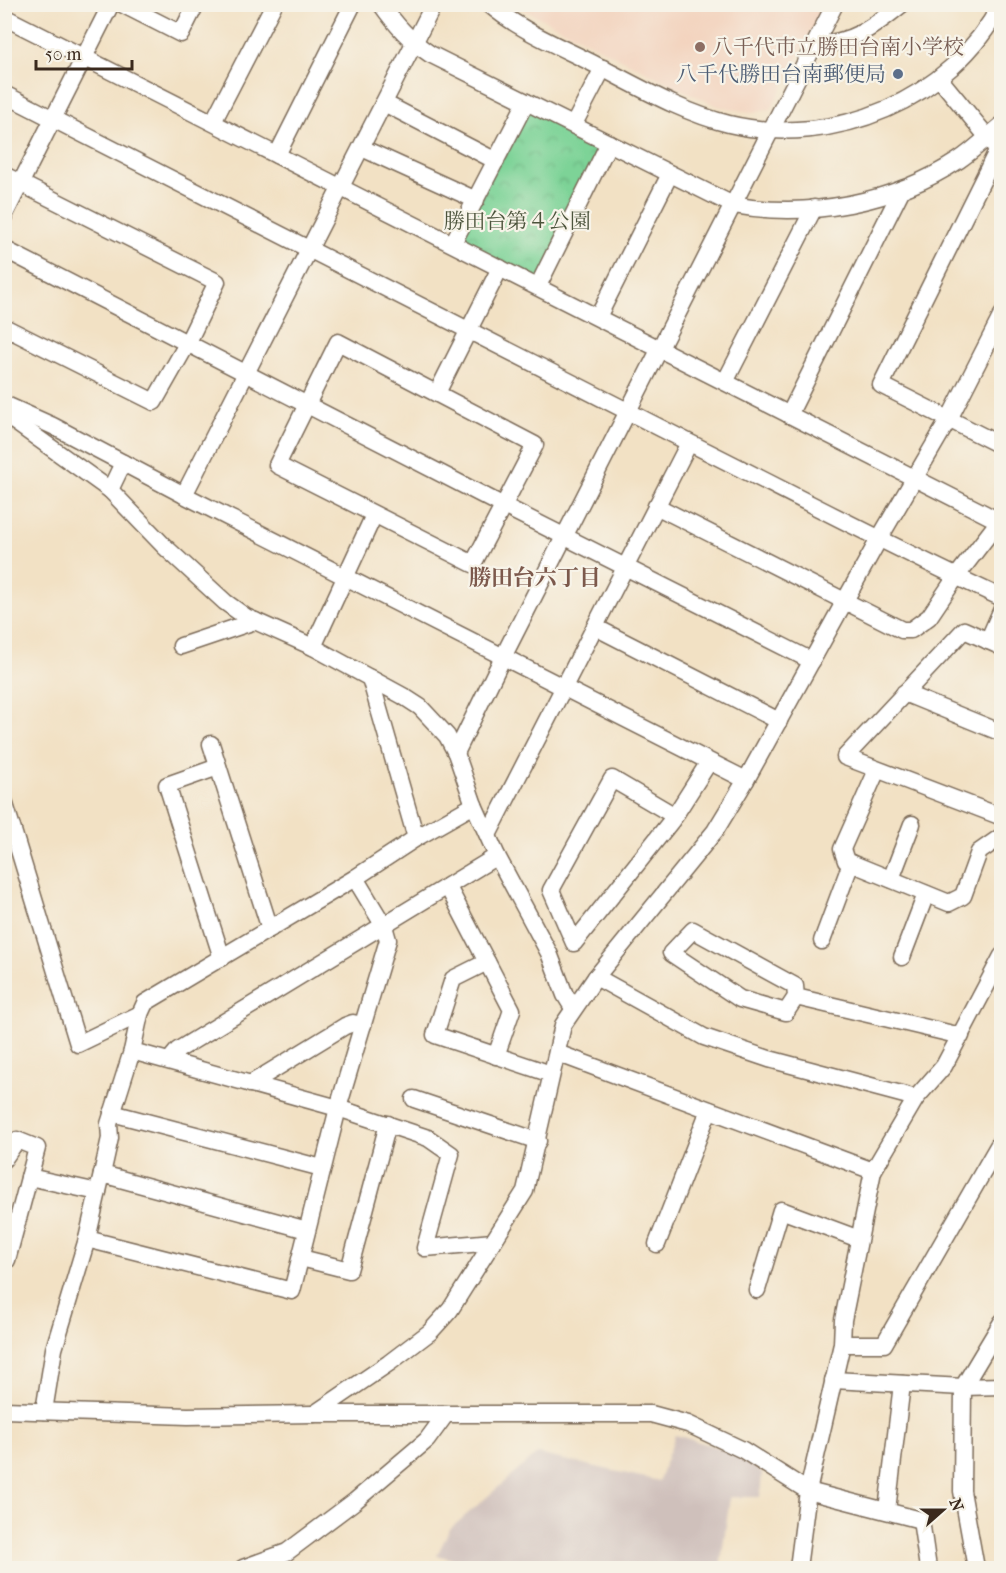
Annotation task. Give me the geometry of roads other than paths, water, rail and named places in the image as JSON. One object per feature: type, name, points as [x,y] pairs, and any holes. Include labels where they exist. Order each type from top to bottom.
[{"type":"street","points":[[4,216],[111,4]]},
{"type":"street","points":[[122,4],[181,34],[196,4]]},
{"type":"street","points":[[213,122],[274,4]]},
{"type":"street","points":[[277,154],[353,4]]},
{"type":"street","points":[[381,4],[399,29],[414,44],[430,54],[734,205],[771,210],[814,208],[856,202],[902,189],[956,162],[996,146]]},
{"type":"street","points":[[184,495],[434,4]]},
{"type":"street","points":[[489,4],[529,31],[688,111],[728,124],[770,130],[813,129],[861,120],[904,101],[939,78],[959,60],[991,24],[1001,4]]},
{"type":"street","points":[[456,753],[835,4]]},
{"type":"street","points":[[814,45],[836,44],[857,35],[882,21],[902,4]]},
{"type":"street","points":[[4,17],[789,415],[1000,519],[929,617],[911,630],[902,630],[656,506]]},
{"type":"street","points":[[574,124],[603,68]]},
{"type":"street","points":[[939,78],[996,146]]},
{"type":"street","points":[[4,94],[311,249],[469,333],[879,539],[1002,598]]},
{"type":"street","points":[[453,243],[526,102]]},
{"type":"street","points":[[384,103],[496,161]]},
{"type":"street","points":[[1002,125],[996,146],[881,384],[1002,446]]},
{"type":"street","points":[[538,286],[609,143]]},
{"type":"street","points":[[362,148],[476,200]]},
{"type":"street","points":[[598,317],[670,174]]},
{"type":"street","points":[[4,175],[217,282],[187,344],[154,402],[4,327]]},
{"type":"street","points":[[789,415],[902,189]]},
{"type":"street","points":[[725,382],[814,208]]},
{"type":"street","points":[[4,249],[504,506],[566,535],[812,661]]},
{"type":"street","points":[[437,393],[500,268]]},
{"type":"street","points":[[314,1414],[430,1332],[450,1310],[525,1191],[563,1025],[596,977],[715,831],[746,780],[879,539],[916,479],[1002,315]]},
{"type":"street","points":[[338,342],[437,393],[535,445],[473,564],[277,465],[338,342]]},
{"type":"street","points":[[4,405],[53,426],[184,495],[746,780]]},
{"type":"street","points":[[4,414],[59,451],[110,490],[164,546],[217,595],[246,617],[313,646],[420,707],[447,736],[456,753],[474,805],[497,856],[549,953],[565,995],[573,1008]]},
{"type":"street","points":[[488,835],[689,443]]},
{"type":"street","points":[[110,490],[123,463]]},
{"type":"street","points":[[313,646],[374,515]]},
{"type":"street","points":[[1002,609],[995,644],[964,630],[845,757],[1002,817]]},
{"type":"street","points":[[181,646],[255,621]]},
{"type":"street","points":[[595,627],[778,721]]},
{"type":"street","points":[[370,678],[416,838]]},
{"type":"street","points":[[904,693],[1002,733]]},
{"type":"street","points":[[211,744],[270,929]]},
{"type":"street","points":[[675,816],[612,779],[551,890],[574,943],[675,816],[709,762]]},
{"type":"street","points":[[218,767],[167,785],[222,958]]},
{"type":"street","points":[[877,770],[842,849],[846,861],[949,903],[963,896],[979,852],[1002,836]]},
{"type":"street","points":[[4,801],[78,1044],[140,1014]]},
{"type":"street","points":[[44,1411],[54,1349],[87,1239],[98,1192],[110,1138],[109,1124],[145,1003],[474,805]]},
{"type":"street","points":[[891,879],[912,824]]},
{"type":"street","points":[[169,1061],[178,1050],[497,856]]},
{"type":"street","points":[[822,941],[851,863]]},
{"type":"street","points":[[87,1239],[292,1291],[338,1108],[388,940],[384,926],[355,878]]},
{"type":"street","points":[[448,887],[512,1010],[496,1056]]},
{"type":"street","points":[[902,957],[926,894]]},
{"type":"street","points":[[693,930],[795,986],[796,997],[786,1012],[740,999],[671,953],[693,930]]},
{"type":"street","points":[[798,1569],[808,1491],[842,1344],[843,1320],[873,1171],[916,1098],[944,1066],[1002,956]]},
{"type":"street","points":[[487,962],[453,979],[435,1035],[551,1074]]},
{"type":"street","points":[[596,977],[704,1038],[769,1059],[916,1098]]},
{"type":"street","points":[[796,997],[961,1036]]},
{"type":"street","points":[[250,1084],[345,1026],[353,1023],[363,1025]]},
{"type":"street","points":[[132,1051],[338,1108],[428,1138],[451,1154],[425,1248],[493,1242]]},
{"type":"street","points":[[557,1053],[873,1171]]},
{"type":"street","points":[[414,1099],[538,1141]]},
{"type":"street","points":[[657,1244],[709,1110]]},
{"type":"street","points":[[112,1113],[322,1168]]},
{"type":"street","points":[[301,1258],[349,1270],[388,1124]]},
{"type":"street","points":[[842,1344],[884,1344],[1002,1139]]},
{"type":"street","points":[[4,1159],[17,1140],[37,1148],[7,1260],[4,1259]]},
{"type":"street","points":[[102,1174],[307,1230]]},
{"type":"street","points":[[29,1177],[98,1192]]},
{"type":"street","points":[[757,1290],[781,1210],[860,1239]]},
{"type":"street","points":[[976,1569],[962,1491],[963,1387],[1002,1322]]},
{"type":"street","points":[[833,1380],[963,1387],[1002,1386]]},
{"type":"street","points":[[887,1510],[902,1384]]},
{"type":"street","points":[[4,1410],[188,1416],[651,1414],[688,1424],[743,1450],[808,1491],[921,1520],[928,1569]]},
{"type":"street","points":[[243,1569],[287,1552],[355,1501],[428,1440],[446,1414]]},
{"type":"place","name":"八千代市立勝田台南小学校","points":[[700,47]]},
{"type":"place","name":"八千代勝田台南郵便局","points":[[898,74]]},
{"type":"district","name":"勝田台六丁目","points":[[535,577]]},
{"type":"park label","name":"勝田台第４公園","points":[[517,221]]}]
